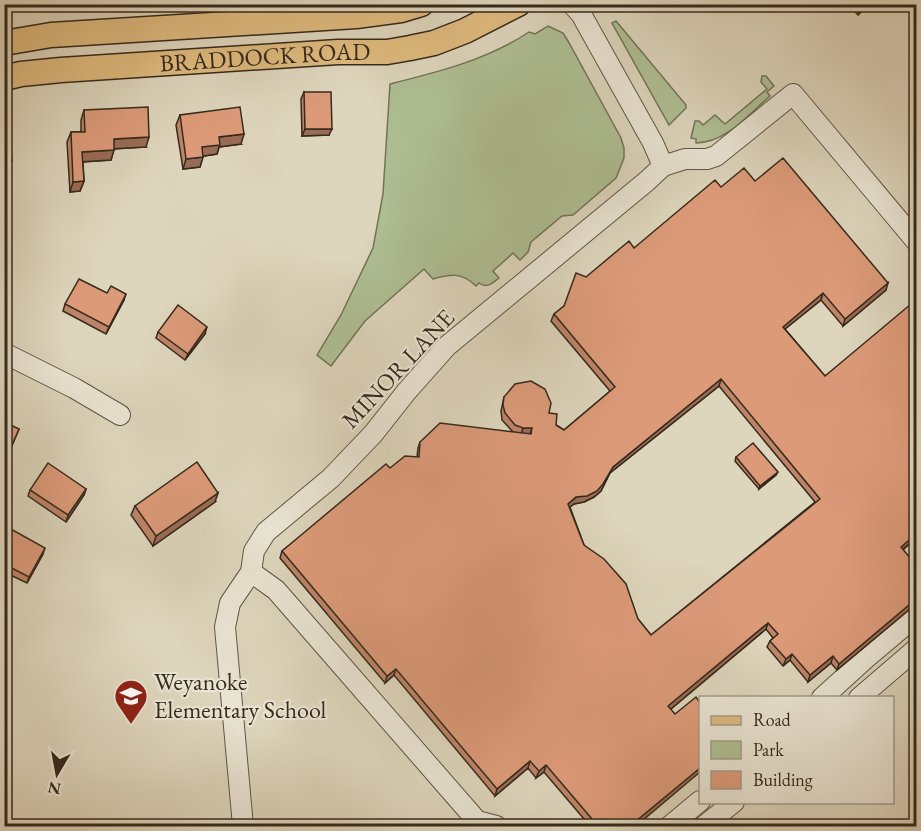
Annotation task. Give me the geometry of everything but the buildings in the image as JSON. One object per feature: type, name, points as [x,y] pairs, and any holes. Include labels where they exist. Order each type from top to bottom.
[{"type":"main road","name":"BRADDOCK ROAD","points":[[4,43],[51,35],[356,16],[401,10],[421,4]]},
{"type":"main road","name":"BRADDOCK ROAD","points":[[4,78],[61,70],[338,52],[387,52],[434,43],[465,31],[518,4]]},
{"type":"street","points":[[572,4],[586,24],[663,165],[685,159],[707,159],[716,156],[793,94],[916,241]]},
{"type":"street","name":"MINOR LANE","points":[[243,826],[225,627],[231,603],[250,572],[254,551],[266,532],[331,478],[373,434],[447,346],[647,181],[663,165]]},
{"type":"street","points":[[4,353],[74,388],[120,416]]},
{"type":"street","points":[[250,572],[276,590],[487,824]]},
{"type":"street","points":[[824,696],[916,616]]},
{"type":"street","points":[[862,696],[916,650]]},
{"type":"street","points":[[670,826],[699,802]]},
{"type":"street","points":[[704,826],[732,804]]},
{"type":"green space","points":[[616,21],[686,105],[686,108],[669,125],[612,23]]},
{"type":"green space","points":[[548,26],[563,33],[621,138],[624,158],[616,178],[573,215],[562,216],[531,242],[528,252],[520,260],[513,253],[493,271],[499,278],[489,285],[479,283],[476,286],[466,278],[456,275],[433,279],[424,269],[365,321],[331,366],[317,355],[341,315],[373,248],[383,194],[390,84],[479,58],[529,32],[535,34]]},
{"type":"green space","points":[[762,76],[766,76],[774,86],[767,92],[770,96],[745,119],[727,133],[707,142],[696,143],[696,139],[691,138],[695,121],[703,125],[715,115],[725,124],[767,89],[761,82]]},
{"type":"place","name":"Weyanoke Elementary School","points":[[131,725]]}]
